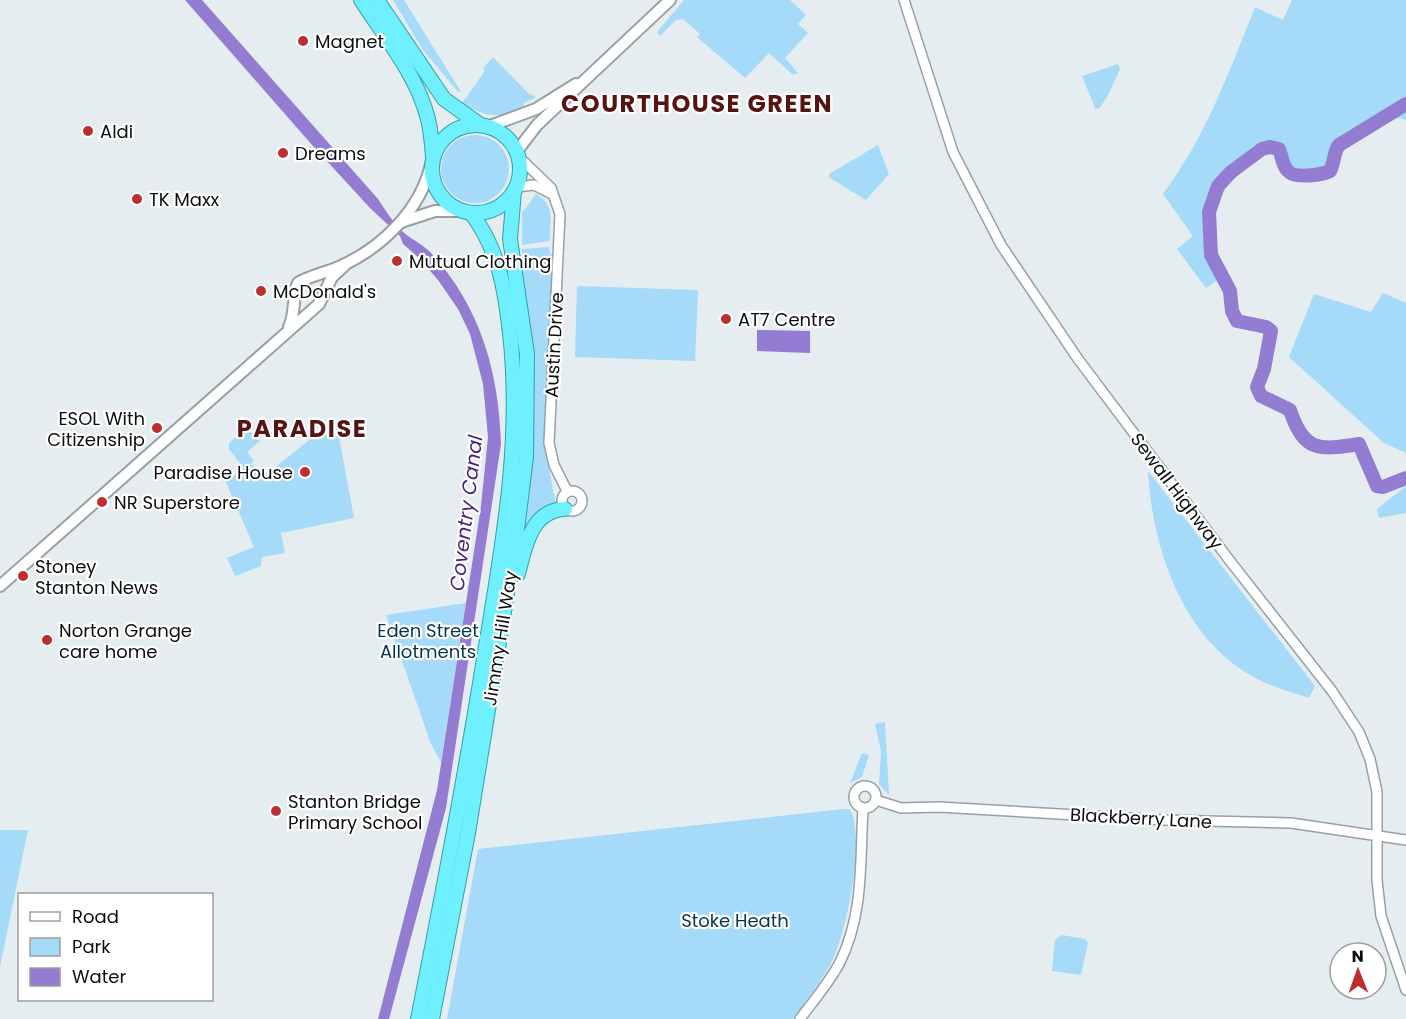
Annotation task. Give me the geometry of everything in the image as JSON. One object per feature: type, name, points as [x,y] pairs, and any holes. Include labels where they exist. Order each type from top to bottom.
[{"type":"highway","points":[[361,0],[387,38],[420,97],[428,120],[433,182],[437,190],[449,205],[466,213],[492,211],[515,189],[520,175],[518,153],[506,136],[484,125],[444,99],[377,0]]},
{"type":"highway","points":[[432,160],[440,142],[452,132],[484,125]]},
{"type":"highway","name":"Jimmy Hill Way","points":[[432,1019],[468,832],[528,445],[527,354],[513,254],[510,214],[515,189]]},
{"type":"highway","name":"Jimmy Hill Way","points":[[417,1019],[463,789],[513,469],[515,382],[506,295],[499,262],[486,234],[466,213]]},
{"type":"highway","points":[[499,640],[533,527],[548,512],[565,509]]},
{"type":"main road","points":[[518,153],[530,133],[670,0]]},
{"type":"main road","points":[[484,125],[536,109],[590,76]]},
{"type":"main road","points":[[286,333],[292,320],[298,284],[345,264],[382,240],[401,222],[422,193],[432,160]]},
{"type":"main road","points":[[401,222],[435,211],[466,213]]},
{"type":"main road","points":[[0,586],[322,301],[332,277],[345,264]]},
{"type":"main road","points":[[314,278],[325,290]]},
{"type":"main road","points":[[296,298],[304,306],[314,307]]},
{"type":"street","name":"Sewall Highway","points":[[904,0],[953,152],[987,220],[1078,359],[1350,717],[1366,747],[1374,774],[1379,809],[1377,880],[1380,916],[1406,990]]},
{"type":"street","name":"Austin Drive","points":[[518,153],[546,181],[559,205],[560,225],[549,443],[554,465],[567,491],[578,492],[582,502],[577,510],[565,509]]},
{"type":"street","points":[[515,189],[534,185],[554,195]]},
{"type":"street","points":[[565,509],[561,499],[567,491]]},
{"type":"street","points":[[870,787],[876,800],[870,807],[863,808],[854,800],[854,794],[859,788],[870,787]]},
{"type":"street","name":"Blackberry Lane","points":[[876,800],[901,808],[939,807],[1163,820],[1291,823],[1406,840]]},
{"type":"street","points":[[800,1019],[840,962],[856,914],[861,880],[863,808]]},
{"type":"green space","points":[[393,0],[404,0],[461,92],[458,92],[423,50]]},
{"type":"green space","points":[[684,0],[790,0],[806,15],[798,24],[808,33],[785,58],[798,73],[793,75],[769,53],[745,78],[697,37],[700,34],[683,19],[676,20],[660,36],[657,32]]},
{"type":"green space","points":[[1292,0],[1406,0],[1406,120],[1396,117],[1339,149],[1327,176],[1289,177],[1275,153],[1264,155],[1247,166],[1234,177],[1219,201],[1215,229],[1216,244],[1226,274],[1206,288],[1177,249],[1193,236],[1163,194],[1178,173],[1204,127],[1226,80],[1255,7],[1283,20]]},
{"type":"green space","points":[[493,57],[528,93],[536,97],[524,103],[523,110],[506,115],[491,115],[462,103],[485,71],[483,68]]},
{"type":"green space","points":[[1118,64],[1120,69],[1108,95],[1099,109],[1095,108],[1082,76]]},
{"type":"green space","points":[[475,135],[488,138],[499,145],[506,156],[509,169],[506,182],[499,193],[488,200],[475,203],[462,200],[451,193],[444,182],[441,169],[444,156],[451,145],[462,138]]},
{"type":"green space","points":[[878,145],[889,174],[866,200],[830,178],[829,174]]},
{"type":"green space","points":[[536,194],[543,199],[549,209],[550,241],[522,245],[522,213]]},
{"type":"green space","points":[[549,247],[550,254],[553,254],[544,442],[556,505],[523,536],[534,391],[519,269],[523,268],[522,249]]},
{"type":"green space","points":[[577,286],[698,290],[695,361],[575,357]]},
{"type":"green space","points":[[1383,293],[1406,303],[1406,453],[1384,443],[1289,357],[1314,294],[1371,312]]},
{"type":"green space","points":[[334,420],[354,518],[281,533],[285,553],[262,557],[261,566],[235,576],[227,558],[254,547],[225,480],[234,476],[243,467],[229,449],[229,443],[247,428],[260,441],[247,452],[254,461],[251,464],[262,478]]},
{"type":"green space","points":[[1148,471],[1315,686],[1309,698],[1253,677],[1222,655],[1203,634],[1187,610],[1163,556],[1156,528]]},
{"type":"green space","points":[[1406,486],[1406,513],[1379,518],[1377,509]]},
{"type":"green space","name":"Eden Street Allotments","points":[[466,603],[441,762],[431,744],[386,615]]},
{"type":"green space","points":[[885,722],[889,795],[879,784],[881,751],[875,724]]},
{"type":"green space","points":[[862,753],[869,755],[862,777],[850,783]]},
{"type":"green space","name":"Stoke Heath","points":[[850,809],[856,841],[849,907],[832,961],[793,1019],[447,1019],[478,849]]},
{"type":"green space","points":[[0,830],[28,830],[0,967]]},
{"type":"green space","points":[[1062,935],[1085,939],[1088,943],[1081,975],[1052,971],[1055,940]]},
{"type":"water","points":[[185,0],[202,0],[378,199],[399,228],[429,251],[463,296],[475,319],[491,367],[501,444],[446,808],[389,1019],[378,1019],[437,790],[481,506],[488,437],[483,384],[470,334],[458,309],[438,280],[403,244],[400,236],[370,208],[313,146]]},
{"type":"water","points":[[757,330],[810,331],[810,353],[757,351]]},
{"type":"waterway","points":[[1406,104],[1339,145],[1330,171],[1308,176],[1296,175],[1284,166],[1279,149],[1270,147],[1262,149],[1231,172],[1218,186],[1209,212],[1211,255],[1230,291],[1232,311],[1237,321],[1266,327],[1271,331],[1264,369],[1257,387],[1261,396],[1290,410],[1301,434],[1315,445],[1334,447],[1359,444],[1377,486],[1383,487],[1406,478]]},
{"type":"place","name":"Magnet","points":[[303,41]]},
{"type":"place","name":"Aldi","points":[[88,131]]},
{"type":"place","name":"Dreams","points":[[283,153]]},
{"type":"place","name":"TK Maxx","points":[[137,199]]},
{"type":"place","name":"Mutual Clothing","points":[[397,261]]},
{"type":"place","name":"McDonald's","points":[[261,291]]},
{"type":"place","name":"AT7 Centre","points":[[726,319]]},
{"type":"place","name":"ESOL With Citizenship","points":[[157,428]]},
{"type":"place","name":"Paradise House","points":[[305,472]]},
{"type":"place","name":"NR Superstore","points":[[102,502]]},
{"type":"place","name":"Stoney Stanton News","points":[[23,576]]},
{"type":"place","name":"Norton Grange care home","points":[[47,640]]},
{"type":"place","name":"Stanton Bridge Primary School","points":[[276,811]]},
{"type":"district","name":"COURTHOUSE GREEN","points":[[697,103]]},
{"type":"district","name":"PARADISE","points":[[302,428]]},
{"type":"water label","name":"Coventry Canal","points":[[466,513]]}]
